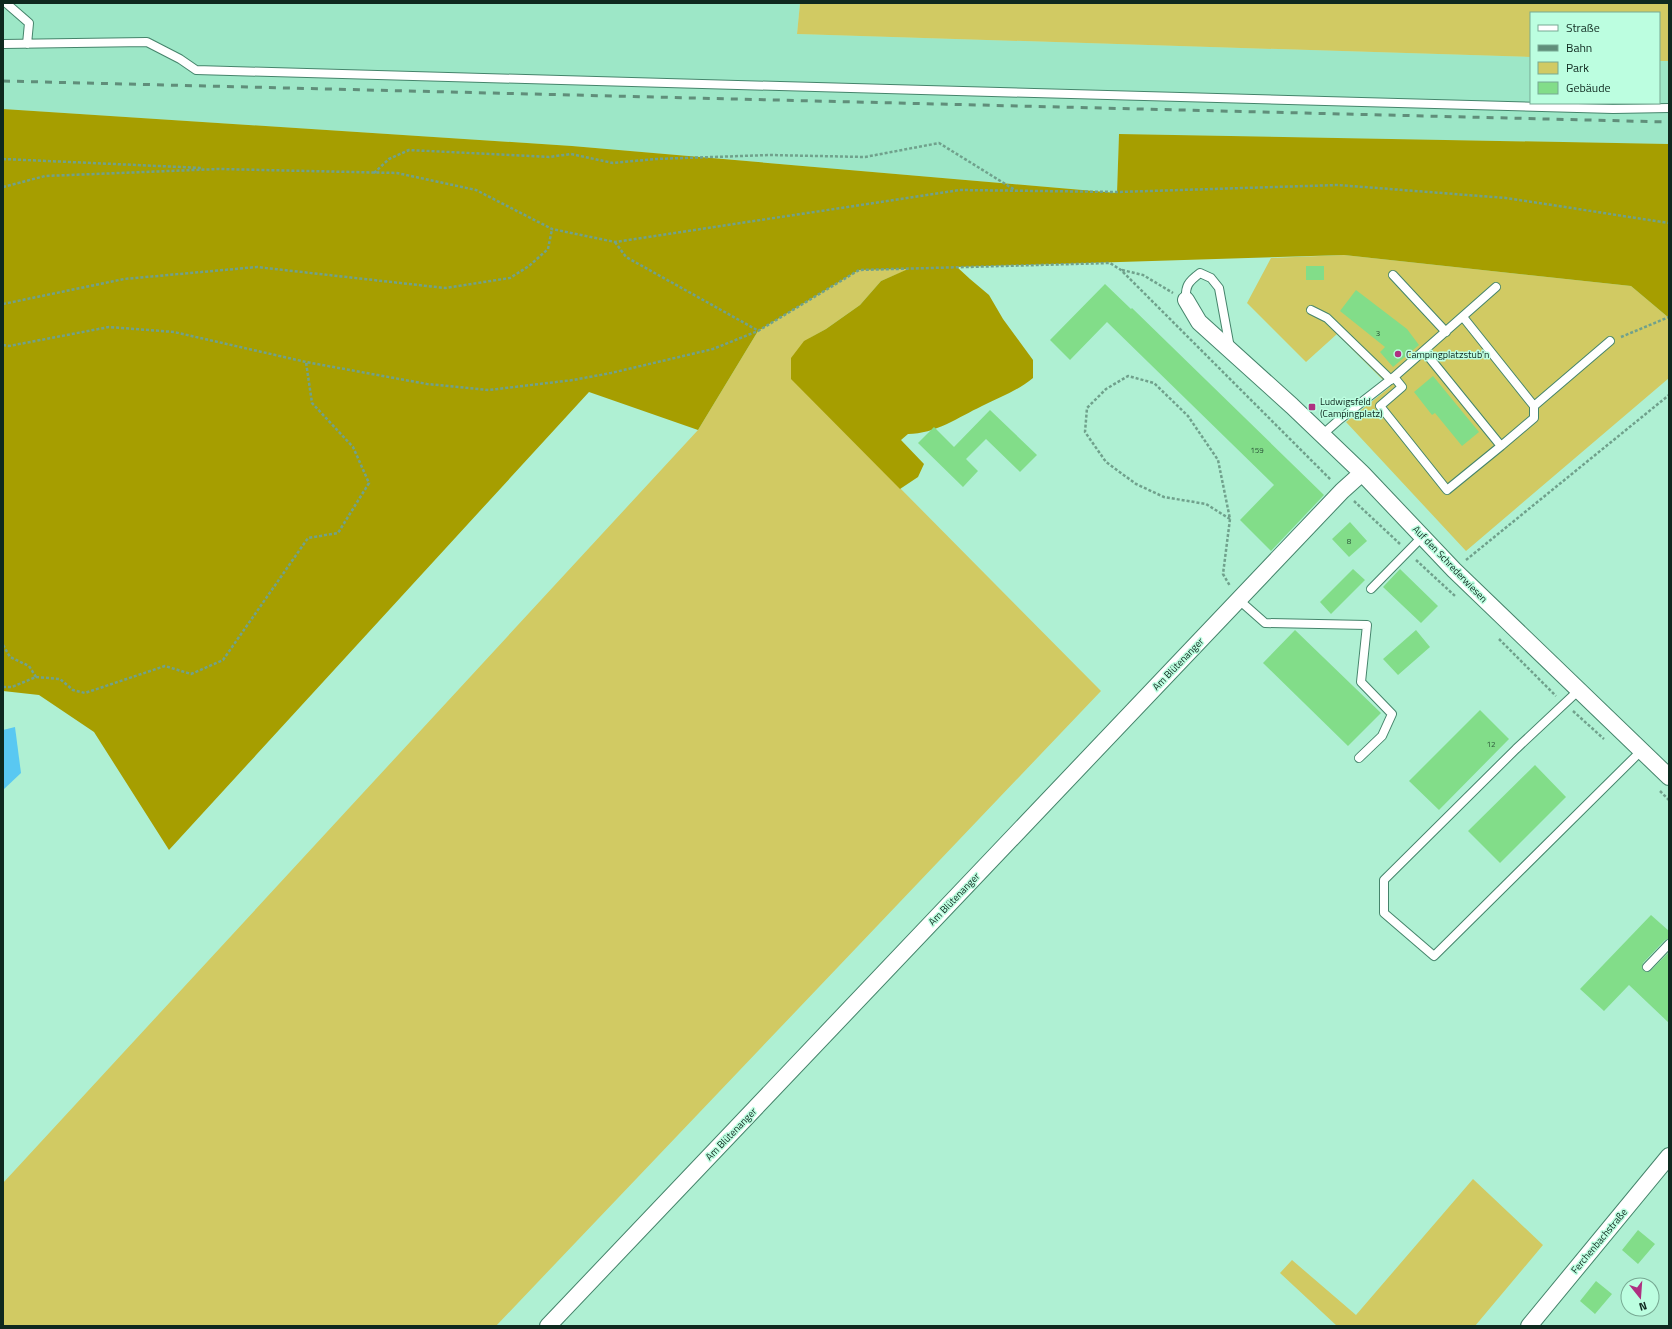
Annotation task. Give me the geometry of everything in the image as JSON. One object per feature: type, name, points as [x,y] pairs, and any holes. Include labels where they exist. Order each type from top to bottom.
[{"type":"street","name":"Auf den Schrederwiesen","points":[[1186,300],[1199,322],[1292,406],[1362,473],[1454,570],[1669,777]]},
{"type":"street","name":"Am Blütenanger","points":[[548,1326],[1342,491],[1362,473]]},
{"type":"street","name":"Ferchenbachstraße","points":[[1528,1326],[1669,1156]]},
{"type":"lane","points":[[6,3],[29,23],[28,44]]},
{"type":"lane","points":[[3,44],[147,42],[180,59],[196,70],[1614,109],[1669,108]]},
{"type":"lane","points":[[1186,300],[1185,290],[1190,280],[1200,273],[1211,278],[1219,288],[1231,351]]},
{"type":"lane","points":[[1393,275],[1446,332]]},
{"type":"lane","points":[[1322,435],[1340,419],[1393,378],[1496,288]]},
{"type":"lane","points":[[1311,310],[1327,318],[1402,386],[1380,406],[1447,490],[1534,418],[1534,406],[1462,317]]},
{"type":"lane","points":[[1534,406],[1610,341]]},
{"type":"lane","points":[[1424,351],[1501,446]]},
{"type":"lane","points":[[1371,589],[1423,536]]},
{"type":"lane","points":[[1238,600],[1266,624],[1367,625],[1362,682],[1392,714],[1382,736],[1359,758]]},
{"type":"lane","points":[[1579,690],[1516,749],[1384,880],[1384,913],[1434,956],[1641,751]]},
{"type":"lane","points":[[1648,967],[1669,944]]},
{"type":"path","points":[[374,173],[389,159],[409,150],[549,157],[571,154],[613,163],[655,159],[770,155],[865,157],[939,143],[1015,190]]},
{"type":"path","points":[[3,159],[220,169],[397,173],[476,190],[552,229],[615,242],[960,190],[1118,192],[1338,185],[1506,198],[1669,223]]},
{"type":"path","points":[[3,187],[45,176],[220,169]]},
{"type":"path","points":[[3,304],[124,279],[257,267],[445,288],[510,278],[529,266],[548,248],[552,229]]},
{"type":"path","points":[[615,242],[626,257],[758,331]]},
{"type":"path","points":[[3,345],[9,346],[109,327],[174,332],[306,362],[427,384],[489,390],[573,380],[713,350],[758,331],[859,270],[1110,263],[1122,270],[1342,491],[1457,598]]},
{"type":"path","points":[[1122,270],[1143,275],[1186,300]]},
{"type":"path","points":[[1610,341],[1669,318]]},
{"type":"path","points":[[3,687],[12,687],[36,677],[60,679],[73,690],[85,693],[165,666],[191,674],[223,660],[308,538],[338,533],[369,484],[353,447],[312,403],[306,362]]},
{"type":"path","points":[[1230,519],[1206,504],[1164,497],[1136,484],[1106,462],[1085,432],[1086,408],[1106,389],[1128,376],[1154,383],[1188,416],[1218,460],[1230,519],[1223,574],[1238,600]]},
{"type":"path","points":[[1454,570],[1669,395]]},
{"type":"path","points":[[1496,635],[1565,704],[1606,741]]},
{"type":"path","points":[[3,645],[10,657],[29,666],[36,677]]},
{"type":"path","points":[[1658,789],[1669,800]]},
{"type":"shaded area","points":[[3,3],[800,3],[797,34],[1530,57],[1530,104],[1660,104],[1660,61],[1669,61],[1669,144],[1119,134],[1117,193],[572,146],[3,109]]},
{"type":"shaded area","points":[[3,109],[572,146],[1117,193],[1119,134],[1669,144],[1669,318],[1631,286],[1344,255],[957,267],[989,295],[1003,319],[1033,360],[1033,378],[1015,390],[946,424],[928,431],[908,434],[901,440],[924,464],[918,477],[900,489],[791,379],[791,358],[804,341],[826,329],[860,305],[881,281],[908,269],[859,270],[758,331],[698,430],[589,392],[169,850],[94,732],[39,695],[3,691]]},
{"type":"green space","points":[[800,3],[1669,3],[1669,61],[1660,61],[1660,12],[1530,12],[1530,57],[797,34]]},
{"type":"green space","points":[[1344,255],[1631,286],[1669,318],[1669,378],[1466,551],[1346,422],[1390,387],[1337,334],[1306,362],[1247,303],[1271,258]]},
{"type":"green space","points":[[909,269],[881,281],[860,305],[826,329],[810,338],[792,379],[1101,691],[496,1326],[3,1326],[3,1183],[698,430],[758,331],[859,270]]},
{"type":"green space","points":[[1473,1179],[1543,1245],[1475,1326],[1337,1326],[1280,1273],[1292,1260],[1356,1315]]},
{"type":"water","points":[[15,727],[21,773],[3,790],[3,730]]},
{"type":"building","points":[[1306,266],[1324,266],[1324,280],[1306,280]]},
{"type":"building","points":[[1105,284],[1131,309],[1132,308],[1324,495],[1271,551],[1240,520],[1274,485],[1107,322],[1070,360],[1050,340]]},
{"type":"building","points":[[1356,290],[1407,329],[1419,345],[1393,367],[1380,352],[1385,347],[1340,311]]},
{"type":"building","points":[[1433,376],[1479,432],[1462,446],[1435,413],[1432,415],[1414,392]]},
{"type":"building","points":[[990,410],[1037,455],[1020,472],[986,439],[966,459],[978,471],[963,487],[918,443],[934,427],[954,447]]},
{"type":"building","points":[[1350,522],[1367,541],[1349,557],[1332,539]]},
{"type":"building","points":[[1353,569],[1365,580],[1331,614],[1320,602]]},
{"type":"building","points":[[1400,569],[1438,606],[1421,623],[1383,587]]},
{"type":"building","points":[[1295,630],[1381,713],[1348,746],[1263,663]]},
{"type":"building","points":[[1416,630],[1430,647],[1398,675],[1383,659]]},
{"type":"building","points":[[1480,710],[1509,739],[1439,810],[1409,781]]},
{"type":"building","points":[[1535,765],[1566,797],[1500,863],[1468,831]]},
{"type":"building","points":[[1651,915],[1669,931],[1669,939],[1665,940],[1643,963],[1642,968],[1644,971],[1649,972],[1669,952],[1669,1023],[1629,985],[1604,1011],[1580,989]]},
{"type":"building","points":[[1638,1230],[1655,1244],[1638,1264],[1622,1250]]},
{"type":"building","points":[[1596,1281],[1612,1294],[1595,1314],[1580,1301]]},
{"type":"railway","points":[[3,81],[1669,122]]},
{"type":"place","name":"Campingplatzstub'n","points":[[1398,354]]},
{"type":"place","name":"Ludwigsfeld (Campingplatz)","points":[[1312,407]]}]
